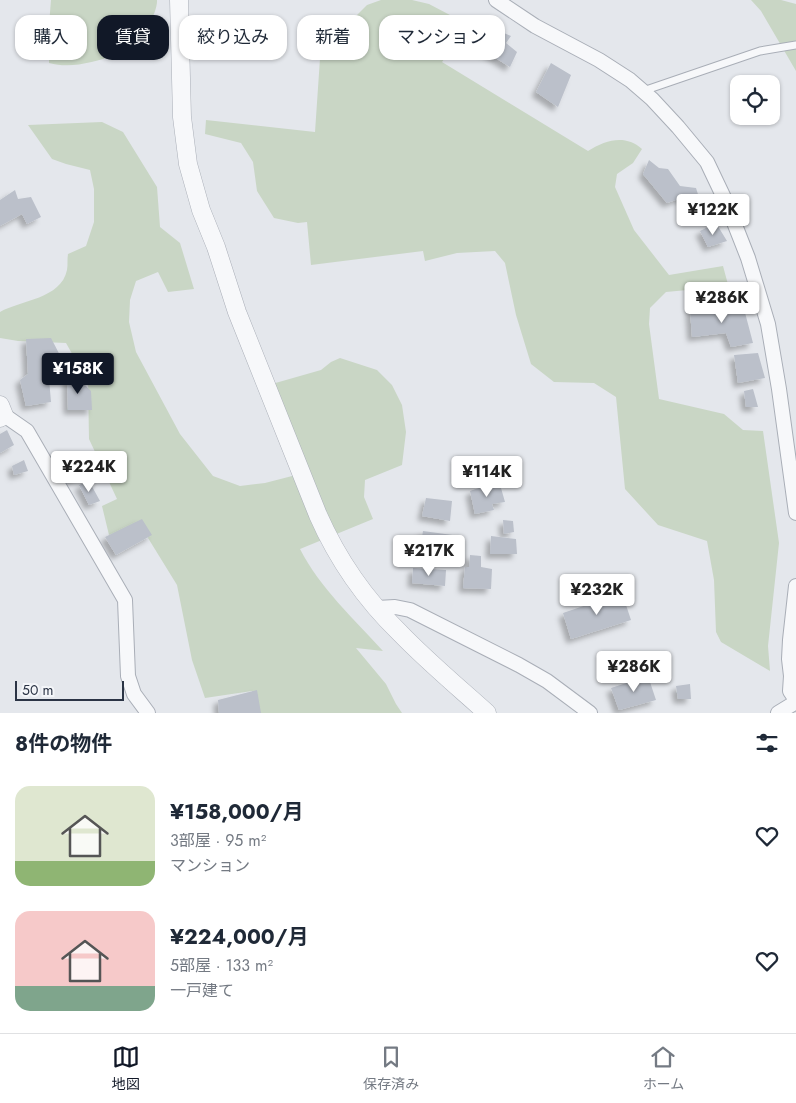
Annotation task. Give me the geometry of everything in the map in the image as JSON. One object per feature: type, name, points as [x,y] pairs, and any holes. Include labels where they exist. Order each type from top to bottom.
[{"type":"street","points":[[179,0],[182,118],[188,164],[201,210],[216,247],[237,312],[326,533],[377,608],[399,633],[487,713]]},
{"type":"street","points":[[496,0],[535,26],[598,60],[630,80],[678,127],[707,162],[726,202],[748,258],[768,324],[796,513]]},
{"type":"street","points":[[1,413],[27,431],[125,600],[128,676],[134,694],[148,713]]},
{"type":"street","points":[[778,713],[796,701],[790,691],[792,676],[789,659],[796,586]]},
{"type":"street","points":[[377,608],[395,606],[410,610],[547,681],[590,713]]},
{"type":"lane","points":[[642,91],[760,51],[796,46]]},
{"type":"green space","points":[[51,0],[157,0],[154,15],[97,15],[97,60],[100,60],[74,65],[57,65],[49,63],[49,60],[87,60],[87,15],[50,15]]},
{"type":"green space","points":[[381,0],[412,0],[429,4],[450,15],[379,15],[379,60],[443,60],[442,62],[588,151],[615,140],[629,141],[636,144],[642,149],[633,163],[617,174],[615,187],[634,230],[669,275],[723,266],[736,314],[709,288],[666,292],[650,308],[649,324],[659,399],[724,414],[743,430],[763,431],[779,543],[768,646],[770,671],[721,642],[716,632],[714,580],[707,541],[658,525],[625,489],[616,397],[594,383],[554,382],[531,364],[516,315],[505,263],[495,251],[457,253],[425,261],[423,251],[311,265],[307,222],[298,223],[274,218],[257,191],[253,162],[241,143],[205,134],[206,120],[315,132],[320,60],[369,60],[369,15],[357,15],[367,5]]},
{"type":"green space","points":[[751,0],[781,0],[796,4],[796,71],[761,11]]},
{"type":"green space","points":[[102,122],[123,132],[157,187],[160,227],[180,243],[194,289],[168,292],[158,272],[136,281],[130,300],[129,322],[136,352],[180,434],[213,476],[240,486],[265,483],[296,475],[265,386],[321,370],[340,358],[377,370],[392,385],[402,405],[406,432],[402,465],[365,480],[364,497],[373,519],[300,549],[327,590],[383,651],[356,648],[386,684],[402,713],[257,713],[252,691],[205,698],[192,660],[177,585],[140,525],[109,535],[102,506],[117,499],[89,439],[88,382],[66,343],[18,341],[0,338],[0,312],[49,293],[57,287],[63,280],[67,270],[68,254],[86,246],[94,222],[94,189],[90,170],[52,159],[28,125]]},
{"type":"building","points":[[505,33],[511,36],[506,43],[517,52],[510,67],[499,60],[505,60]]},
{"type":"building","points":[[551,63],[571,75],[558,107],[536,92]]},
{"type":"building","points":[[649,160],[659,168],[668,169],[680,186],[696,188],[701,204],[688,208],[684,197],[667,203],[643,174]]},
{"type":"building","points":[[15,190],[18,199],[31,197],[41,217],[27,224],[22,214],[0,226],[0,200]]},
{"type":"building","points":[[716,223],[727,241],[708,247],[700,231]]},
{"type":"building","points":[[743,305],[753,343],[731,347],[726,333],[692,337],[690,310]]},
{"type":"building","points":[[51,338],[65,365],[48,367],[51,402],[26,406],[20,380],[28,374],[26,339]]},
{"type":"building","points":[[758,353],[765,378],[738,383],[734,355]]},
{"type":"building","points":[[67,376],[79,379],[91,391],[92,410],[68,410]]},
{"type":"building","points":[[753,389],[758,407],[746,407],[744,391]]},
{"type":"building","points":[[7,430],[14,445],[0,453],[0,434]]},
{"type":"building","points":[[87,454],[96,470],[70,480],[65,464]]},
{"type":"building","points":[[24,460],[28,471],[14,475],[12,466]]},
{"type":"building","points":[[89,481],[100,501],[89,505],[79,485]]},
{"type":"building","points":[[499,481],[505,502],[492,504],[494,510],[475,514],[470,491]]},
{"type":"building","points":[[426,498],[452,501],[450,521],[422,516]]},
{"type":"building","points":[[142,519],[152,535],[116,555],[105,537]]},
{"type":"building","points":[[503,520],[513,521],[514,532],[504,534]]},
{"type":"building","points":[[423,531],[460,536],[459,548],[444,548],[443,554],[419,551]]},
{"type":"building","points":[[491,536],[516,539],[517,554],[490,554]]},
{"type":"building","points":[[470,555],[481,556],[481,567],[492,569],[491,589],[463,588],[465,567],[469,567]]},
{"type":"building","points":[[413,568],[446,570],[445,586],[412,583]]},
{"type":"building","points":[[622,593],[631,620],[571,639],[563,613]]},
{"type":"building","points":[[648,676],[656,700],[619,710],[611,688]]},
{"type":"building","points":[[690,684],[691,699],[678,699],[676,686]]},
{"type":"building","points":[[257,690],[261,713],[219,713],[218,700]]}]
